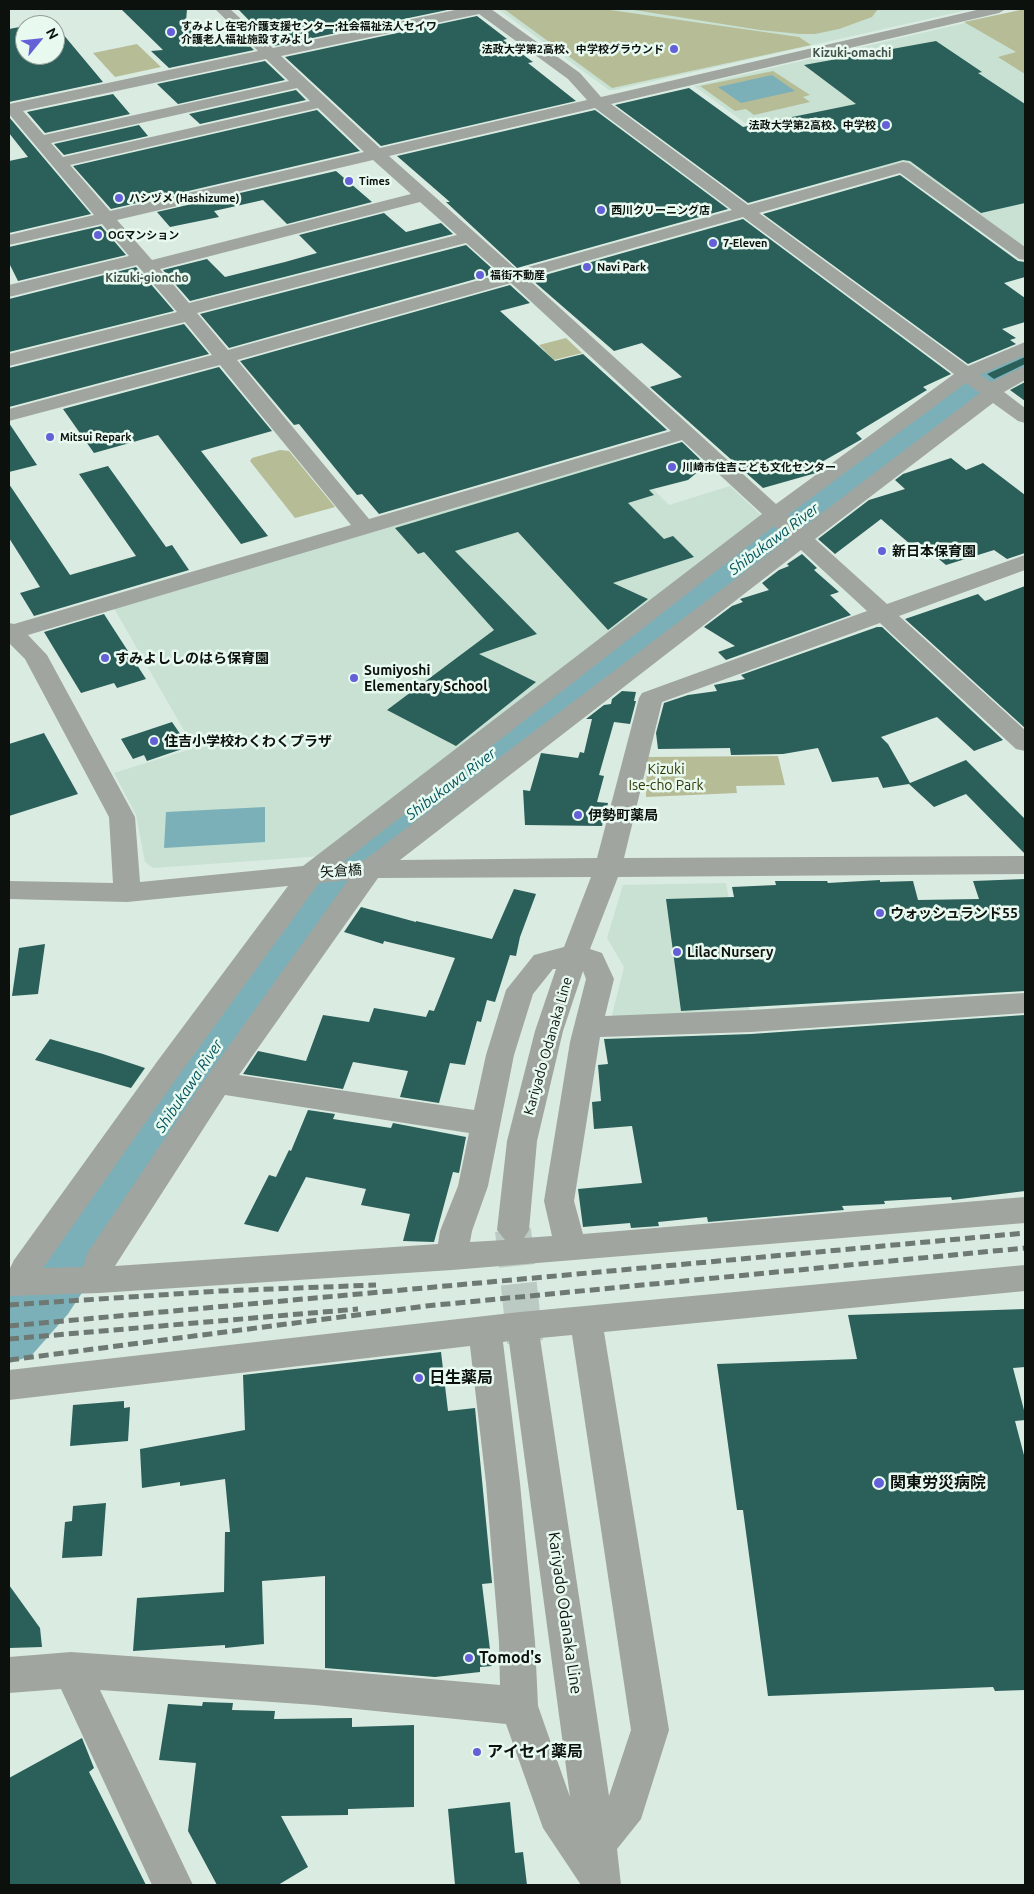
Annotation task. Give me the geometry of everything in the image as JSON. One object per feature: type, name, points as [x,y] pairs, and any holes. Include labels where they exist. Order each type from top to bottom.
[{"type":"street","points":[[222,9],[376,154],[515,277],[774,516],[884,613],[1025,743]]},
{"type":"street","points":[[11,109],[481,9],[574,76],[597,102],[1025,417]]},
{"type":"street","points":[[9,240],[999,9]]},
{"type":"street","points":[[40,140],[300,83]]},
{"type":"street","points":[[59,163],[321,103]]},
{"type":"street","points":[[11,109],[40,140],[143,263],[187,312],[364,527]]},
{"type":"street","points":[[9,415],[515,277],[903,166],[1025,255]]},
{"type":"street","points":[[9,291],[143,263],[425,196]]},
{"type":"street","points":[[9,360],[470,237]]},
{"type":"street","points":[[16,1283],[174,1059],[312,873],[774,516],[966,374],[1025,348]]},
{"type":"street","points":[[99,1280],[99,1261],[218,1083],[370,869],[990,392],[1025,372]]},
{"type":"street","points":[[9,632],[685,433]]},
{"type":"street","points":[[884,613],[1025,562]]},
{"type":"street","name":"Kariyado Odanaka Line","points":[[513,1230],[522,1141],[549,1031],[574,954],[608,868],[651,698],[884,613]]},
{"type":"street","points":[[9,632],[35,655],[122,817],[127,893]]},
{"type":"street","name":"矢倉橋","points":[[9,890],[127,893],[312,873],[370,869],[1025,865]]},
{"type":"street","points":[[452,1257],[456,1231],[473,1186],[500,1055],[520,990],[544,962],[574,954],[592,960],[600,979],[588,1027],[565,1154],[559,1201],[570,1248]]},
{"type":"street","points":[[588,1027],[751,1020],[1025,1003]]},
{"type":"street","points":[[218,1083],[450,1120],[487,1123]]},
{"type":"street","points":[[16,1283],[99,1280],[452,1257],[1025,1210]]},
{"type":"street","points":[[9,1385],[485,1330],[1025,1278]]},
{"type":"street","points":[[586,1320],[650,1730],[627,1805],[597,1844]]},
{"type":"street","points":[[485,1330],[502,1484],[516,1642],[519,1706],[557,1814],[602,1883]]},
{"type":"street","name":"Kariyado Odanaka Line","points":[[525,1342],[602,1883]]},
{"type":"street","points":[[9,1675],[71,1670],[315,1687],[519,1706]]},
{"type":"street","points":[[71,1670],[173,1885]]},
{"type":"shaded area","name":"法政大学第2高校、中学校グラウンド","points":[[498,9],[972,9],[609,90]]},
{"type":"shaded area","name":"法政大学第2高校、中学校","points":[[1025,9],[1025,250],[901,163],[826,181],[694,86]]},
{"type":"shaded area","name":"Sumiyoshi Elementary School","points":[[622,458],[669,505],[730,486],[763,517],[322,856],[153,868],[145,862],[136,815],[114,773],[194,748],[114,608]]},
{"type":"shaded area","name":"Lilac Nursery","points":[[726,883],[751,1014],[610,1023],[624,967],[607,938],[623,885]]},
{"type":"green space","name":"法政大学第2高校、中学校グラウンド","points":[[504,9],[603,9],[799,37],[811,45],[612,88]]},
{"type":"green space","points":[[628,9],[878,9],[872,17],[839,29],[815,34],[800,34],[760,30]]},
{"type":"green space","points":[[1025,9],[1025,74],[998,57],[1016,52],[964,22]]},
{"type":"green space","points":[[137,44],[161,67],[115,77],[93,53]]},
{"type":"green space","points":[[773,71],[810,95],[803,97],[810,102],[754,115],[746,109],[735,111],[700,86]]},
{"type":"green space","points":[[566,338],[582,353],[554,360],[539,345]]},
{"type":"green space","points":[[280,450],[289,451],[335,507],[295,518],[250,461],[252,458]]},
{"type":"green space","name":"Kizuki Ise-cho Park","points":[[778,756],[785,785],[736,786],[737,793],[646,797],[647,757]]},
{"type":"water","points":[[772,75],[795,91],[741,103],[718,87]]},
{"type":"water","points":[[265,807],[265,842],[164,848],[166,812]]},
{"type":"building","name":"すみよし在宅介護支援センター;社会福祉法人セイワ 介護老人福祉施設すみよし","points":[[121,9],[187,9],[186,21],[214,46],[244,40],[254,50],[169,68],[151,51],[163,50]]},
{"type":"building","points":[[238,9],[452,9],[274,46]]},
{"type":"building","points":[[477,16],[507,39],[503,40],[533,62],[528,63],[576,101],[381,146],[285,57]]},
{"type":"building","points":[[15,28],[15,65],[65,65],[65,37],[103,82],[9,102],[9,29]]},
{"type":"building","name":"法政大学第2高校、中学校","points":[[936,41],[982,72],[978,73],[1025,104],[1025,203],[981,213],[910,161],[903,160],[748,203],[615,105],[689,88],[743,127],[856,104],[804,65]]},
{"type":"building","points":[[265,61],[285,80],[178,104],[157,84]]},
{"type":"building","points":[[296,90],[306,100],[200,124],[189,114]]},
{"type":"building","points":[[113,94],[130,114],[45,133],[27,112]]},
{"type":"building","points":[[317,110],[360,151],[111,209],[73,166]]},
{"type":"building","points":[[595,110],[728,209],[517,268],[446,202],[450,202],[397,156]]},
{"type":"building","points":[[9,117],[91,214],[9,233],[9,161],[28,157],[9,133]]},
{"type":"building","points":[[139,125],[148,136],[64,155],[54,144]]},
{"type":"building","points":[[336,171],[372,202],[287,224],[263,200],[214,211],[219,217],[170,227],[157,212]]},
{"type":"building","points":[[900,175],[1018,261],[1025,262],[1025,277],[1004,283],[1025,298],[1025,322],[1002,329],[1016,338],[1010,340],[1016,344],[968,364],[763,214]]},
{"type":"building","points":[[384,213],[406,232],[441,223],[453,234],[190,301],[163,270],[207,259],[225,277],[285,262],[317,253],[299,235]]},
{"type":"building","points":[[743,219],[951,374],[923,387],[927,390],[856,433],[862,439],[813,467],[819,470],[816,473],[763,488],[650,387],[682,377],[642,343],[614,351],[531,279]]},
{"type":"building","points":[[101,226],[126,255],[18,281],[9,263],[9,247]]},
{"type":"building","points":[[466,245],[497,273],[229,348],[200,314]]},
{"type":"building","points":[[136,267],[174,311],[9,352],[9,299]]},
{"type":"building","points":[[510,285],[530,303],[500,311],[555,361],[583,354],[667,430],[379,514],[362,494],[357,495],[299,424],[294,425],[240,361]]},
{"type":"building","points":[[184,324],[209,354],[9,407],[9,368]]},
{"type":"building","points":[[1025,357],[1025,364],[994,379],[987,374]]},
{"type":"building","points":[[219,367],[272,431],[201,451],[268,536],[241,544],[158,435],[94,453],[63,409]]},
{"type":"building","points":[[1025,382],[1025,401],[1010,390]]},
{"type":"building","points":[[9,423],[37,465],[9,472]]},
{"type":"building","points":[[682,442],[706,465],[688,480],[649,490],[654,495],[628,503],[664,539],[673,536],[694,557],[613,583],[648,599],[608,630],[518,532],[455,551],[537,634],[479,654],[536,682],[456,746],[387,710],[494,630],[424,552],[418,554],[395,528]]},
{"type":"building","points":[[951,458],[966,470],[983,463],[1025,495],[1025,553],[1007,559],[994,550],[946,565],[918,542],[910,544],[881,519],[835,554],[818,539],[869,500],[905,489],[895,480],[903,474]]},
{"type":"building","points":[[108,466],[166,547],[172,545],[189,570],[34,616],[20,593],[40,587],[9,538],[9,484],[70,575],[136,556],[79,474]]},
{"type":"building","points":[[802,554],[817,568],[814,570],[839,592],[830,595],[851,615],[726,660],[718,652],[735,646],[704,627],[732,606],[743,602],[740,599],[769,590],[762,583],[779,570],[789,566],[787,564]]},
{"type":"building","points":[[1025,586],[1025,728],[905,619],[978,594],[985,601]]},
{"type":"building","name":"すみよししのはら保育園","points":[[104,614],[146,679],[117,688],[114,683],[81,693],[44,632]]},
{"type":"building","points":[[877,627],[882,627],[1003,740],[974,751],[937,717],[881,737],[888,744],[910,783],[966,760],[1025,819],[1025,854],[966,794],[934,807],[909,784],[883,788],[878,777],[832,782],[818,748],[783,754],[731,755],[730,748],[658,749],[656,733],[664,703],[688,695],[717,691],[714,685],[745,679],[741,675]]},
{"type":"building","points":[[622,691],[636,692],[634,701],[636,701],[630,724],[614,722],[599,775],[604,776],[597,802],[608,803],[602,826],[525,825],[523,790],[530,791],[541,753],[578,758],[580,752],[584,753],[592,719],[586,719],[604,705],[611,704],[612,699]]},
{"type":"building","name":"住吉小学校わくわくプラザ","points":[[172,722],[187,744],[179,746],[182,749],[147,761],[144,755],[133,759],[121,739]]},
{"type":"building","points":[[44,733],[78,794],[9,816],[9,744]]},
{"type":"building","points":[[1025,879],[1025,991],[681,1011],[666,899],[734,897],[732,887],[776,885],[775,881],[827,881],[828,883],[880,880],[880,882],[913,881],[918,900],[979,899],[973,881]]},
{"type":"building","points":[[514,889],[536,894],[520,937],[516,956],[510,955],[495,1002],[487,1000],[481,1022],[477,1021],[465,1065],[450,1063],[439,1103],[400,1097],[408,1071],[353,1062],[343,1089],[243,1074],[258,1051],[306,1061],[323,1015],[369,1022],[374,1008],[426,1017],[429,1010],[434,1011],[455,958],[384,941],[383,944],[344,932],[361,907],[416,922],[492,939]]},
{"type":"building","points":[[45,944],[38,994],[12,996],[19,948]]},
{"type":"building","points":[[1025,1015],[1025,1191],[952,1200],[951,1197],[884,1201],[885,1204],[842,1206],[844,1210],[708,1222],[707,1217],[658,1222],[659,1226],[631,1228],[630,1223],[583,1227],[578,1189],[642,1183],[632,1126],[594,1129],[592,1102],[601,1101],[598,1065],[608,1064],[604,1039],[751,1034]]},
{"type":"building","points":[[50,1039],[145,1068],[131,1088],[35,1060]]},
{"type":"building","points":[[308,1110],[335,1114],[333,1119],[391,1128],[393,1123],[466,1137],[459,1173],[453,1172],[434,1242],[403,1241],[410,1214],[361,1205],[366,1189],[306,1177],[278,1232],[244,1224],[269,1175],[276,1177],[289,1150],[291,1151]]},
{"type":"building","name":"関東労災病院","points":[[1025,1309],[1025,1367],[1013,1368],[1025,1414],[1025,1420],[1015,1421],[1025,1459],[1025,1690],[995,1691],[993,1687],[768,1696],[743,1510],[737,1510],[717,1364],[857,1359],[848,1315]]},
{"type":"building","points":[[441,1352],[448,1411],[475,1408],[492,1583],[482,1584],[492,1666],[480,1667],[480,1672],[435,1677],[325,1668],[325,1576],[262,1581],[264,1644],[225,1648],[225,1645],[133,1651],[137,1598],[224,1592],[225,1532],[230,1532],[225,1479],[180,1486],[180,1482],[142,1488],[140,1449],[245,1430],[243,1375]]},
{"type":"building","points":[[124,1401],[124,1408],[130,1407],[128,1441],[70,1446],[73,1405]]},
{"type":"building","points":[[106,1503],[102,1556],[62,1558],[65,1522],[72,1521],[73,1506]]},
{"type":"building","points":[[9,1585],[40,1628],[42,1647],[9,1648]]},
{"type":"building","points":[[203,1702],[233,1703],[232,1710],[275,1711],[274,1719],[352,1718],[352,1727],[414,1725],[414,1807],[348,1809],[348,1815],[281,1816],[308,1867],[278,1885],[217,1885],[188,1831],[196,1763],[159,1760],[168,1704],[202,1706]]},
{"type":"building","points":[[82,1738],[94,1768],[89,1772],[146,1885],[9,1885],[9,1778]]},
{"type":"building","points":[[510,1802],[515,1853],[523,1852],[527,1885],[455,1885],[448,1809]]},
{"type":"waterway","name":"Shibukawa River","points":[[9,1337],[47,1296],[327,881],[343,865],[981,382],[1025,360]]},
{"type":"tunnel","points":[[513,1230],[525,1342]]},
{"type":"railway","points":[[9,1326],[1025,1233]]},
{"type":"railway","points":[[9,1360],[426,1306],[1025,1248]]},
{"type":"railway","points":[[9,1305],[220,1291],[376,1285]]},
{"type":"railway","points":[[9,1339],[358,1309]]},
{"type":"place","name":"すみよし在宅介護支援センター;社会福祉法人セイワ 介護老人福祉施設すみよし","points":[[171,32]]},
{"type":"place","name":"法政大学第2高校、中学校グラウンド","points":[[674,49]]},
{"type":"place","name":"法政大学第2高校、中学校","points":[[886,125]]},
{"type":"place","name":"Times","points":[[349,181]]},
{"type":"place","name":"ハシヅメ (Hashizume)","points":[[119,198]]},
{"type":"place","name":"西川クリーニング店","points":[[601,210]]},
{"type":"place","name":"OGマンション","points":[[98,235]]},
{"type":"place","name":"7-Eleven","points":[[713,243]]},
{"type":"place","name":"Navi Park","points":[[587,267]]},
{"type":"place","name":"福街不動産","points":[[480,275]]},
{"type":"place","name":"Mitsui Repark","points":[[50,437]]},
{"type":"place","name":"川崎市住吉こども文化センター","points":[[672,467]]},
{"type":"place","name":"新日本保育園","points":[[882,551]]},
{"type":"place","name":"すみよししのはら保育園","points":[[105,658]]},
{"type":"place","name":"Sumiyoshi Elementary School","points":[[354,678]]},
{"type":"place","name":"住吉小学校わくわくプラザ","points":[[154,741]]},
{"type":"place","name":"伊勢町薬局","points":[[578,815]]},
{"type":"place","name":"ウォッシュランド55","points":[[880,913]]},
{"type":"place","name":"Lilac Nursery","points":[[677,952]]},
{"type":"place","name":"日生薬局","points":[[419,1378]]},
{"type":"place","name":"関東労災病院","points":[[879,1483]]},
{"type":"place","name":"Tomod's","points":[[469,1658]]},
{"type":"place","name":"アイセイ薬局","points":[[477,1752]]},
{"type":"district","name":"Kizuki-omachi","points":[[852,53]]},
{"type":"district","name":"Kizuki-gioncho","points":[[147,278]]}]
